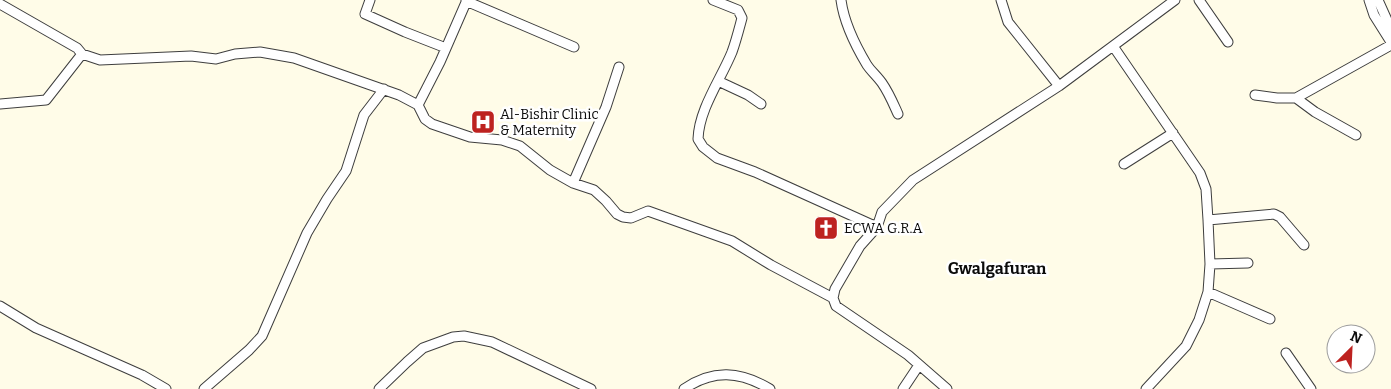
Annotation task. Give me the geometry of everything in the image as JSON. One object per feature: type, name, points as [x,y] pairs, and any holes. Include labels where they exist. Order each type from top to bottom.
[{"type":"street","points":[[370,0],[365,14],[446,48]]},
{"type":"street","points":[[418,105],[467,0],[574,47]]},
{"type":"street","points":[[713,0],[738,10],[742,18],[731,53],[698,133],[698,139],[703,147],[718,158],[755,172],[877,226]]},
{"type":"street","points":[[841,0],[854,41],[868,66],[892,99],[898,114]]},
{"type":"street","points":[[1001,0],[1008,22],[1059,86]]},
{"type":"street","points":[[947,389],[908,355],[836,306],[833,298],[835,289],[860,246],[877,226],[882,212],[913,180],[1059,86],[1175,0]]},
{"type":"street","points":[[1199,0],[1228,42]]},
{"type":"street","points":[[1255,94],[1277,98],[1296,98],[1391,44],[1374,14],[1369,0]]},
{"type":"street","points":[[1378,0],[1391,29]]},
{"type":"street","points":[[0,4],[77,48],[82,54],[100,60],[191,56],[216,58],[260,52],[294,58],[384,89],[418,105],[424,118],[432,124],[470,137],[502,140],[520,146],[550,170],[573,183],[594,190],[606,200],[617,214],[623,217],[631,218],[648,211],[732,241],[771,265],[833,298]]},
{"type":"street","points":[[1113,46],[1204,180],[1206,189],[1210,264],[1208,292],[1199,320],[1186,346],[1146,389]]},
{"type":"street","points":[[0,104],[46,100],[82,54]]},
{"type":"street","points":[[573,183],[606,107],[619,67]]},
{"type":"street","points":[[718,81],[748,95],[761,104]]},
{"type":"street","points":[[210,387],[262,336],[307,233],[326,199],[346,171],[364,115],[384,89]]},
{"type":"street","points":[[1296,98],[1314,112],[1356,135]]},
{"type":"street","points":[[1124,164],[1173,133]]},
{"type":"street","points":[[1208,220],[1274,214],[1280,217],[1304,245]]},
{"type":"street","points":[[1210,264],[1248,263]]},
{"type":"street","points":[[1208,292],[1270,319]]},
{"type":"street","points":[[0,306],[36,328],[142,375],[166,389]]},
{"type":"street","points":[[379,389],[424,348],[453,337],[464,336],[492,342],[591,389]]},
{"type":"street","points":[[1286,353],[1312,389]]},
{"type":"street","points":[[903,389],[919,365]]},
{"type":"street","points":[[684,389],[706,377],[716,374],[727,374],[746,379],[770,389]]},
{"type":"place","name":"Al-Bishir Clinic & Maternity","points":[[483,122]]},
{"type":"place","name":"ECWA G.R.A","points":[[826,228]]},
{"type":"district","name":"Gwalgafuran","points":[[997,268]]}]
